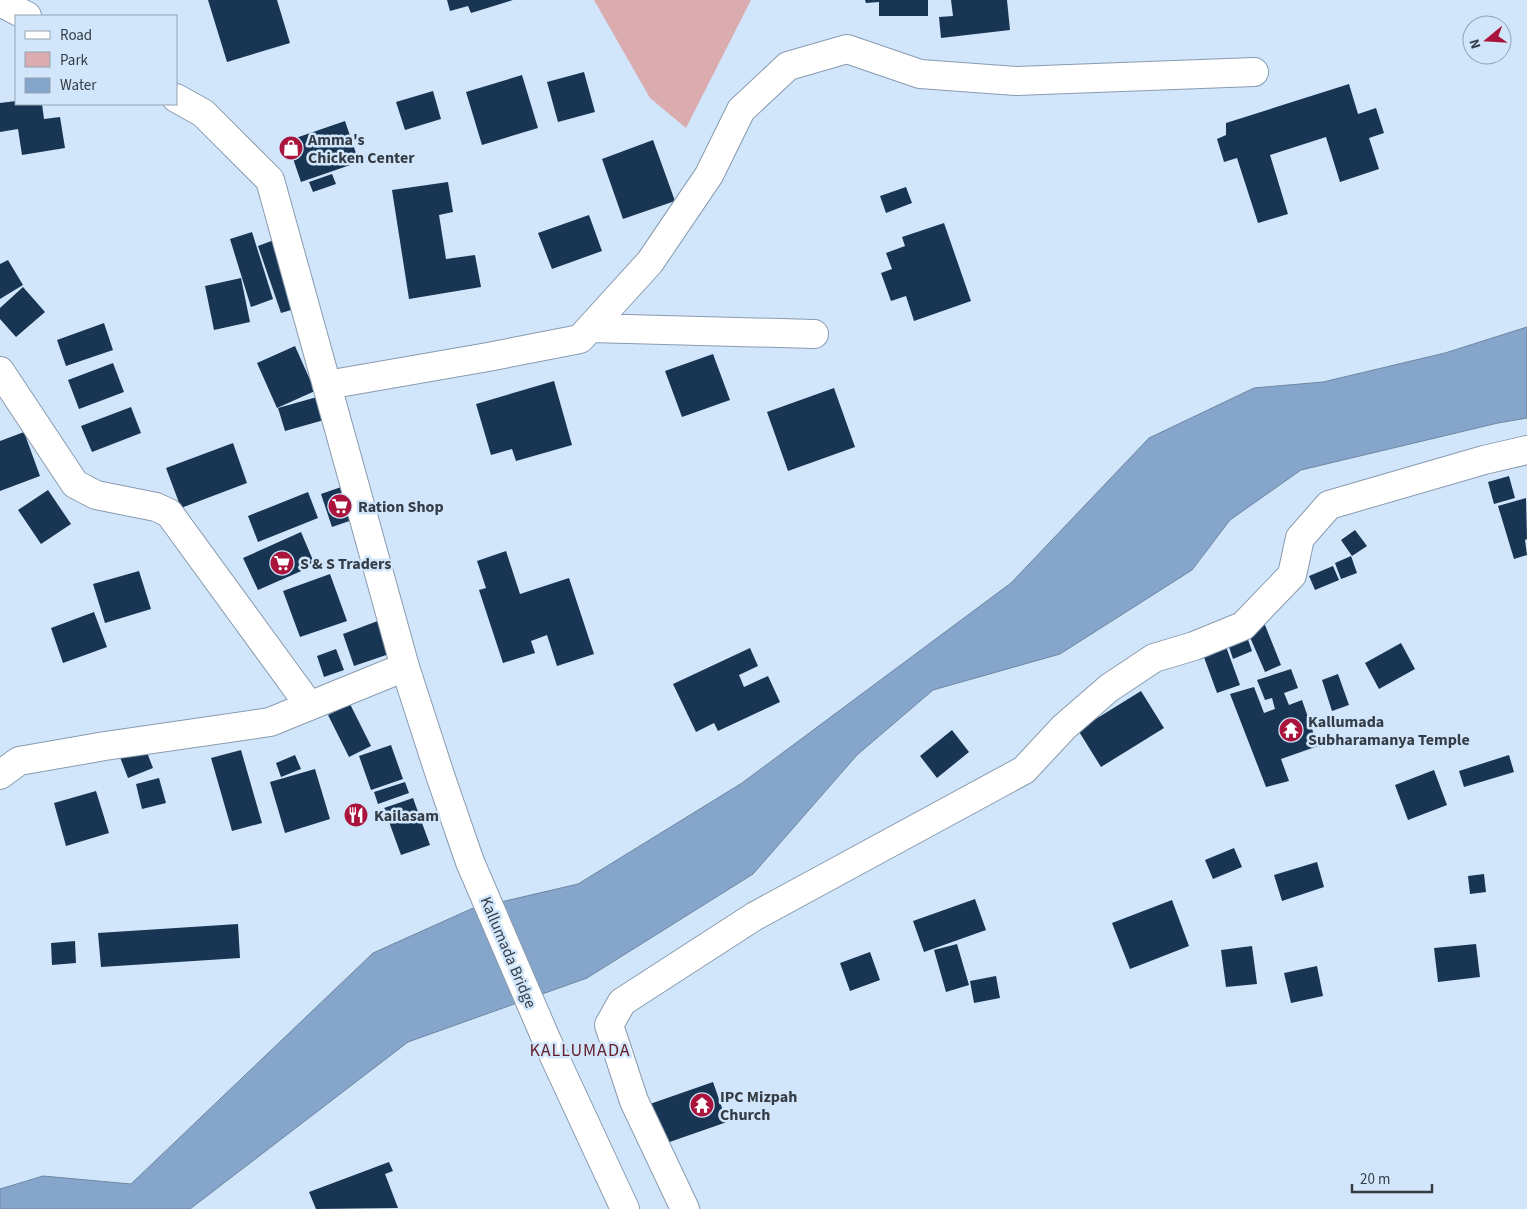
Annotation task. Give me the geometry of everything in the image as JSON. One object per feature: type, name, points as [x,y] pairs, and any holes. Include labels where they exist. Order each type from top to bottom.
[{"type":"main road","points":[[327,385],[488,358],[580,339],[650,262],[709,176],[741,110],[788,66],[847,49],[920,74],[1016,81],[1254,72]]},
{"type":"main road","name":"Kallumada Bridge","points":[[178,99],[203,113],[270,180],[405,668],[470,862],[547,1041],[625,1209]]},
{"type":"main road","points":[[591,328],[814,334]]},
{"type":"main road","points":[[0,371],[75,484],[96,495],[156,508],[169,513],[309,705]]},
{"type":"main road","points":[[685,1209],[634,1101],[609,1025],[622,1002],[755,916],[1024,770],[1064,727],[1109,688],[1154,658],[1194,646],[1243,626],[1292,575],[1300,538],[1329,505],[1484,460],[1527,450]]},
{"type":"main road","points":[[0,775],[19,761],[105,746],[270,722],[405,668]]},
{"type":"green space","points":[[594,0],[751,0],[686,128],[650,98]]},
{"type":"water","points":[[1527,327],[1527,418],[1498,423],[1301,470],[1230,520],[1192,570],[1060,654],[933,690],[857,755],[753,874],[587,978],[408,1042],[190,1209],[0,1209],[0,1189],[43,1176],[131,1184],[373,953],[471,909],[578,884],[742,783],[1011,583],[1149,438],[1254,388],[1323,382],[1445,353]]},
{"type":"building","points":[[208,0],[277,0],[290,43],[227,62]]},
{"type":"building","points":[[447,0],[513,0],[471,13],[468,6],[450,11]]},
{"type":"building","points":[[865,0],[928,0],[928,16],[879,16],[879,2],[866,3]]},
{"type":"building","points":[[951,0],[1007,0],[1010,30],[941,38],[939,17],[953,16]]},
{"type":"building","points":[[584,72],[595,112],[558,122],[547,82]]},
{"type":"building","points":[[522,75],[538,128],[482,145],[466,92]]},
{"type":"building","points":[[1349,84],[1358,114],[1376,108],[1384,133],[1369,138],[1379,169],[1340,182],[1326,137],[1270,155],[1288,214],[1258,223],[1237,158],[1224,162],[1217,139],[1226,135],[1226,123]]},
{"type":"building","points":[[433,91],[441,119],[405,130],[396,102]]},
{"type":"building","points":[[15,101],[15,105],[42,105],[44,119],[60,117],[65,148],[22,155],[18,129],[0,132],[0,103]]},
{"type":"building","points":[[345,121],[359,162],[301,182],[287,141]]},
{"type":"building","points":[[653,140],[675,201],[623,219],[602,159]]},
{"type":"building","points":[[332,174],[336,184],[313,192],[309,182]]},
{"type":"building","points":[[448,182],[453,212],[439,215],[446,259],[475,255],[481,287],[409,299],[392,190]]},
{"type":"building","points":[[906,187],[912,203],[886,213],[880,196]]},
{"type":"building","points":[[589,215],[602,251],[552,269],[538,233]]},
{"type":"building","points":[[944,223],[971,301],[914,321],[906,296],[891,301],[881,273],[892,269],[886,253],[905,246],[902,237]]},
{"type":"building","points":[[252,232],[273,299],[251,307],[230,239]]},
{"type":"building","points":[[274,240],[298,308],[281,313],[258,246]]},
{"type":"building","points":[[8,260],[23,285],[0,299],[0,264]]},
{"type":"building","points":[[241,278],[250,322],[214,330],[205,286]]},
{"type":"building","points":[[23,287],[45,312],[16,337],[0,319],[0,308]]},
{"type":"building","points":[[104,323],[113,350],[66,366],[57,340]]},
{"type":"building","points":[[295,346],[315,391],[277,408],[257,363]]},
{"type":"building","points":[[713,354],[730,400],[682,417],[665,371]]},
{"type":"building","points":[[113,363],[124,392],[79,409],[68,380]]},
{"type":"building","points":[[554,381],[572,445],[516,461],[512,449],[491,455],[476,404]]},
{"type":"building","points":[[834,388],[855,447],[788,471],[767,412]]},
{"type":"building","points":[[317,397],[324,420],[285,431],[278,408]]},
{"type":"building","points":[[131,407],[141,433],[92,452],[81,426]]},
{"type":"building","points":[[24,432],[40,476],[0,491],[0,441]]},
{"type":"building","points":[[233,443],[247,483],[181,508],[166,468]]},
{"type":"building","points":[[1509,476],[1515,498],[1494,504],[1488,482]]},
{"type":"building","name":"Ration Shop","points":[[347,485],[358,518],[332,527],[321,494]]},
{"type":"building","points":[[48,490],[71,524],[41,544],[18,510]]},
{"type":"building","points":[[308,492],[318,518],[258,542],[248,516]]},
{"type":"building","points":[[1526,498],[1527,539],[1525,540],[1527,555],[1514,559],[1498,506]]},
{"type":"building","points":[[1355,530],[1367,546],[1352,556],[1341,540]]},
{"type":"building","points":[[301,532],[315,565],[258,590],[243,558]]},
{"type":"building","points":[[506,551],[520,594],[569,578],[594,654],[557,666],[547,635],[531,641],[535,653],[503,663],[479,590],[486,588],[477,561]]},
{"type":"building","points":[[1351,556],[1357,573],[1341,579],[1335,563]]},
{"type":"building","points":[[1333,566],[1339,580],[1315,590],[1309,576]]},
{"type":"building","points":[[139,571],[151,609],[105,623],[93,584]]},
{"type":"building","points":[[330,574],[347,621],[300,637],[283,591]]},
{"type":"building","points":[[94,612],[107,647],[63,663],[51,628]]},
{"type":"building","points":[[383,619],[395,652],[354,666],[343,634]]},
{"type":"building","points":[[1263,620],[1281,665],[1265,672],[1246,628]]},
{"type":"building","points":[[1245,631],[1252,651],[1233,659],[1226,638]]},
{"type":"building","points":[[1224,641],[1240,685],[1217,693],[1201,649]]},
{"type":"building","points":[[1401,643],[1415,669],[1379,689],[1365,663]]},
{"type":"building","points":[[750,648],[758,666],[739,675],[744,687],[768,676],[780,702],[718,731],[714,723],[696,732],[673,684]]},
{"type":"building","points":[[336,649],[344,670],[324,677],[317,656]]},
{"type":"building","points":[[1291,669],[1298,688],[1284,693],[1289,705],[1302,700],[1318,746],[1281,759],[1289,781],[1266,787],[1230,694],[1254,687],[1264,713],[1275,709],[1272,698],[1265,700],[1257,680]]},
{"type":"building","points":[[1338,674],[1349,705],[1332,711],[1322,680]]},
{"type":"building","points":[[1141,691],[1164,728],[1101,767],[1078,730]]},
{"type":"building","points":[[350,704],[371,746],[349,757],[328,715]]},
{"type":"building","points":[[952,730],[969,752],[937,778],[920,756]]},
{"type":"building","points":[[143,742],[153,768],[128,778],[118,752]]},
{"type":"building","points":[[391,745],[403,779],[371,790],[359,756]]},
{"type":"building","points":[[241,750],[262,823],[232,831],[211,758]]},
{"type":"building","points":[[295,755],[301,769],[281,777],[276,763]]},
{"type":"building","points":[[1509,755],[1514,772],[1464,787],[1459,771]]},
{"type":"building","points":[[315,769],[330,819],[285,833],[270,782]]},
{"type":"building","points":[[1434,770],[1447,805],[1408,820],[1395,785]]},
{"type":"building","points":[[159,778],[166,803],[142,809],[136,784]]},
{"type":"building","points":[[405,782],[409,793],[378,804],[374,792]]},
{"type":"building","points":[[96,791],[109,833],[66,846],[54,803]]},
{"type":"building","points":[[413,798],[430,845],[401,855],[384,808]]},
{"type":"building","points":[[1234,848],[1242,867],[1213,879],[1205,860]]},
{"type":"building","points":[[1317,862],[1324,887],[1282,901],[1274,875]]},
{"type":"building","points":[[1484,874],[1486,892],[1470,894],[1468,876]]},
{"type":"building","points":[[975,899],[986,930],[924,952],[913,921]]},
{"type":"building","points":[[1172,900],[1189,946],[1130,969],[1112,923]]},
{"type":"building","points":[[238,924],[240,958],[101,967],[98,933]]},
{"type":"building","points":[[75,941],[76,963],[52,965],[51,943]]},
{"type":"building","points":[[957,944],[969,985],[946,992],[934,950]]},
{"type":"building","points":[[1476,944],[1480,977],[1438,982],[1434,948]]},
{"type":"building","points":[[1252,946],[1257,984],[1226,987],[1221,950]]},
{"type":"building","points":[[870,952],[880,980],[850,991],[840,963]]},
{"type":"building","points":[[1317,966],[1323,996],[1291,1003],[1284,973]]},
{"type":"building","points":[[996,976],[1000,998],[974,1003],[970,981]]},
{"type":"building","points":[[713,1082],[727,1122],[661,1145],[647,1105]]},
{"type":"building","points":[[389,1162],[393,1171],[385,1174],[398,1208],[316,1209],[309,1192]]},
{"type":"place","name":"Amma's Chicken Center","points":[[291,148]]},
{"type":"place","name":"Ration Shop","points":[[340,506]]},
{"type":"place","name":"S & S Traders","points":[[282,563]]},
{"type":"place","name":"Kallumada Subharamanya Temple","points":[[1291,730]]},
{"type":"place","name":"Kailasam","points":[[356,815]]},
{"type":"place","name":"IPC Mizpah Church","points":[[702,1105]]},
{"type":"district","name":"KALLUMADA","points":[[580,1050]]}]
